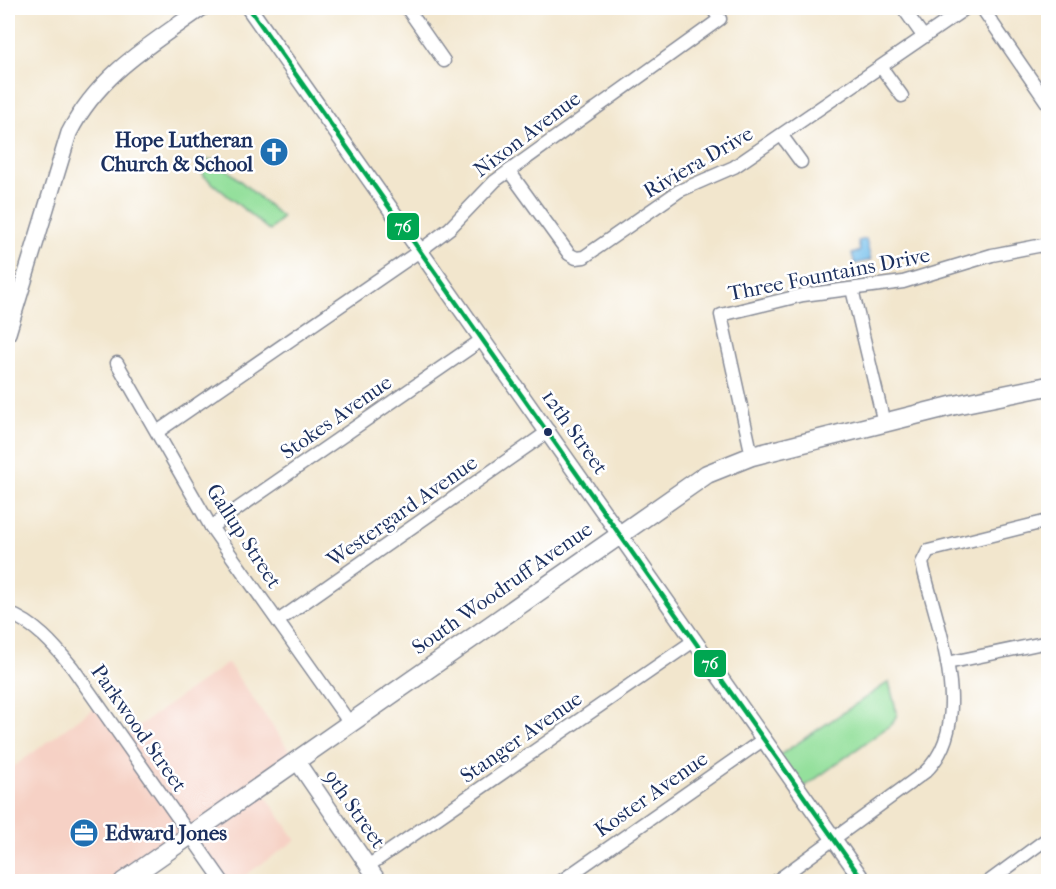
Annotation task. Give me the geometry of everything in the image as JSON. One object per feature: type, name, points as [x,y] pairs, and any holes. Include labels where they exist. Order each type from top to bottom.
[{"type":"main road","name":"South Woodruff Avenue","points":[[123,882],[707,474],[752,456],[1048,386]]},
{"type":"street","points":[[8,333],[69,133],[80,110],[92,94],[112,75],[202,8]]},
{"type":"street","name":"12th Street","points":[[249,8],[864,882]]},
{"type":"street","points":[[407,8],[444,61]]},
{"type":"street","name":"Nixon Avenue","points":[[157,432],[450,228],[479,196],[509,171],[720,18],[712,8]]},
{"type":"street","points":[[903,8],[923,36]]},
{"type":"street","name":"Riviera Drive","points":[[509,171],[569,254],[576,258],[584,258],[679,191],[723,173],[782,136],[966,8]]},
{"type":"street","points":[[982,8],[1048,104]]},
{"type":"street","points":[[881,67],[902,96]]},
{"type":"street","name":"Riviera Drive","points":[[782,136],[801,162]]},
{"type":"street","name":"Three Fountains Drive","points":[[752,456],[721,315],[803,295],[903,282],[992,255],[1048,244]]},
{"type":"street","points":[[852,289],[884,423]]},
{"type":"street","name":"Stokes Avenue","points":[[211,527],[483,339]]},
{"type":"street","name":"Gallup Street","points":[[117,363],[211,527],[349,722]]},
{"type":"street","name":"Westergard Avenue","points":[[278,621],[549,432]]},
{"type":"street","points":[[775,882],[935,763],[944,747],[951,719],[947,663],[922,563],[923,556],[928,551],[1048,521]]},
{"type":"street","name":"Parkwood Street","points":[[8,613],[28,622],[52,642],[99,704],[223,882]]},
{"type":"street","name":"Stanger Avenue","points":[[368,866],[695,640]]},
{"type":"street","points":[[947,663],[1048,642]]},
{"type":"street","name":"Koster Avenue","points":[[560,882],[764,739]]},
{"type":"street","name":"9th Street","points":[[296,760],[379,882]]},
{"type":"street","points":[[988,882],[1048,838]]},
{"type":"shaded area","points":[[228,663],[296,760],[259,786],[296,840],[237,881],[223,881],[190,834],[138,871],[145,881],[8,881],[8,771],[99,704],[123,737]]},
{"type":"green space","points":[[207,160],[216,160],[282,217],[270,231],[204,176],[202,169]]},
{"type":"green space","points":[[889,682],[897,714],[893,723],[800,790],[777,757]]},
{"type":"water","points":[[866,239],[871,260],[855,264],[852,254],[860,251],[858,241]]},
{"type":"transit line","name":"76","points":[[249,8],[864,882]]},
{"type":"place","name":"Hope Lutheran Church & School","points":[[274,152]]},
{"type":"place","name":"Edward Jones","points":[[84,833]]}]
